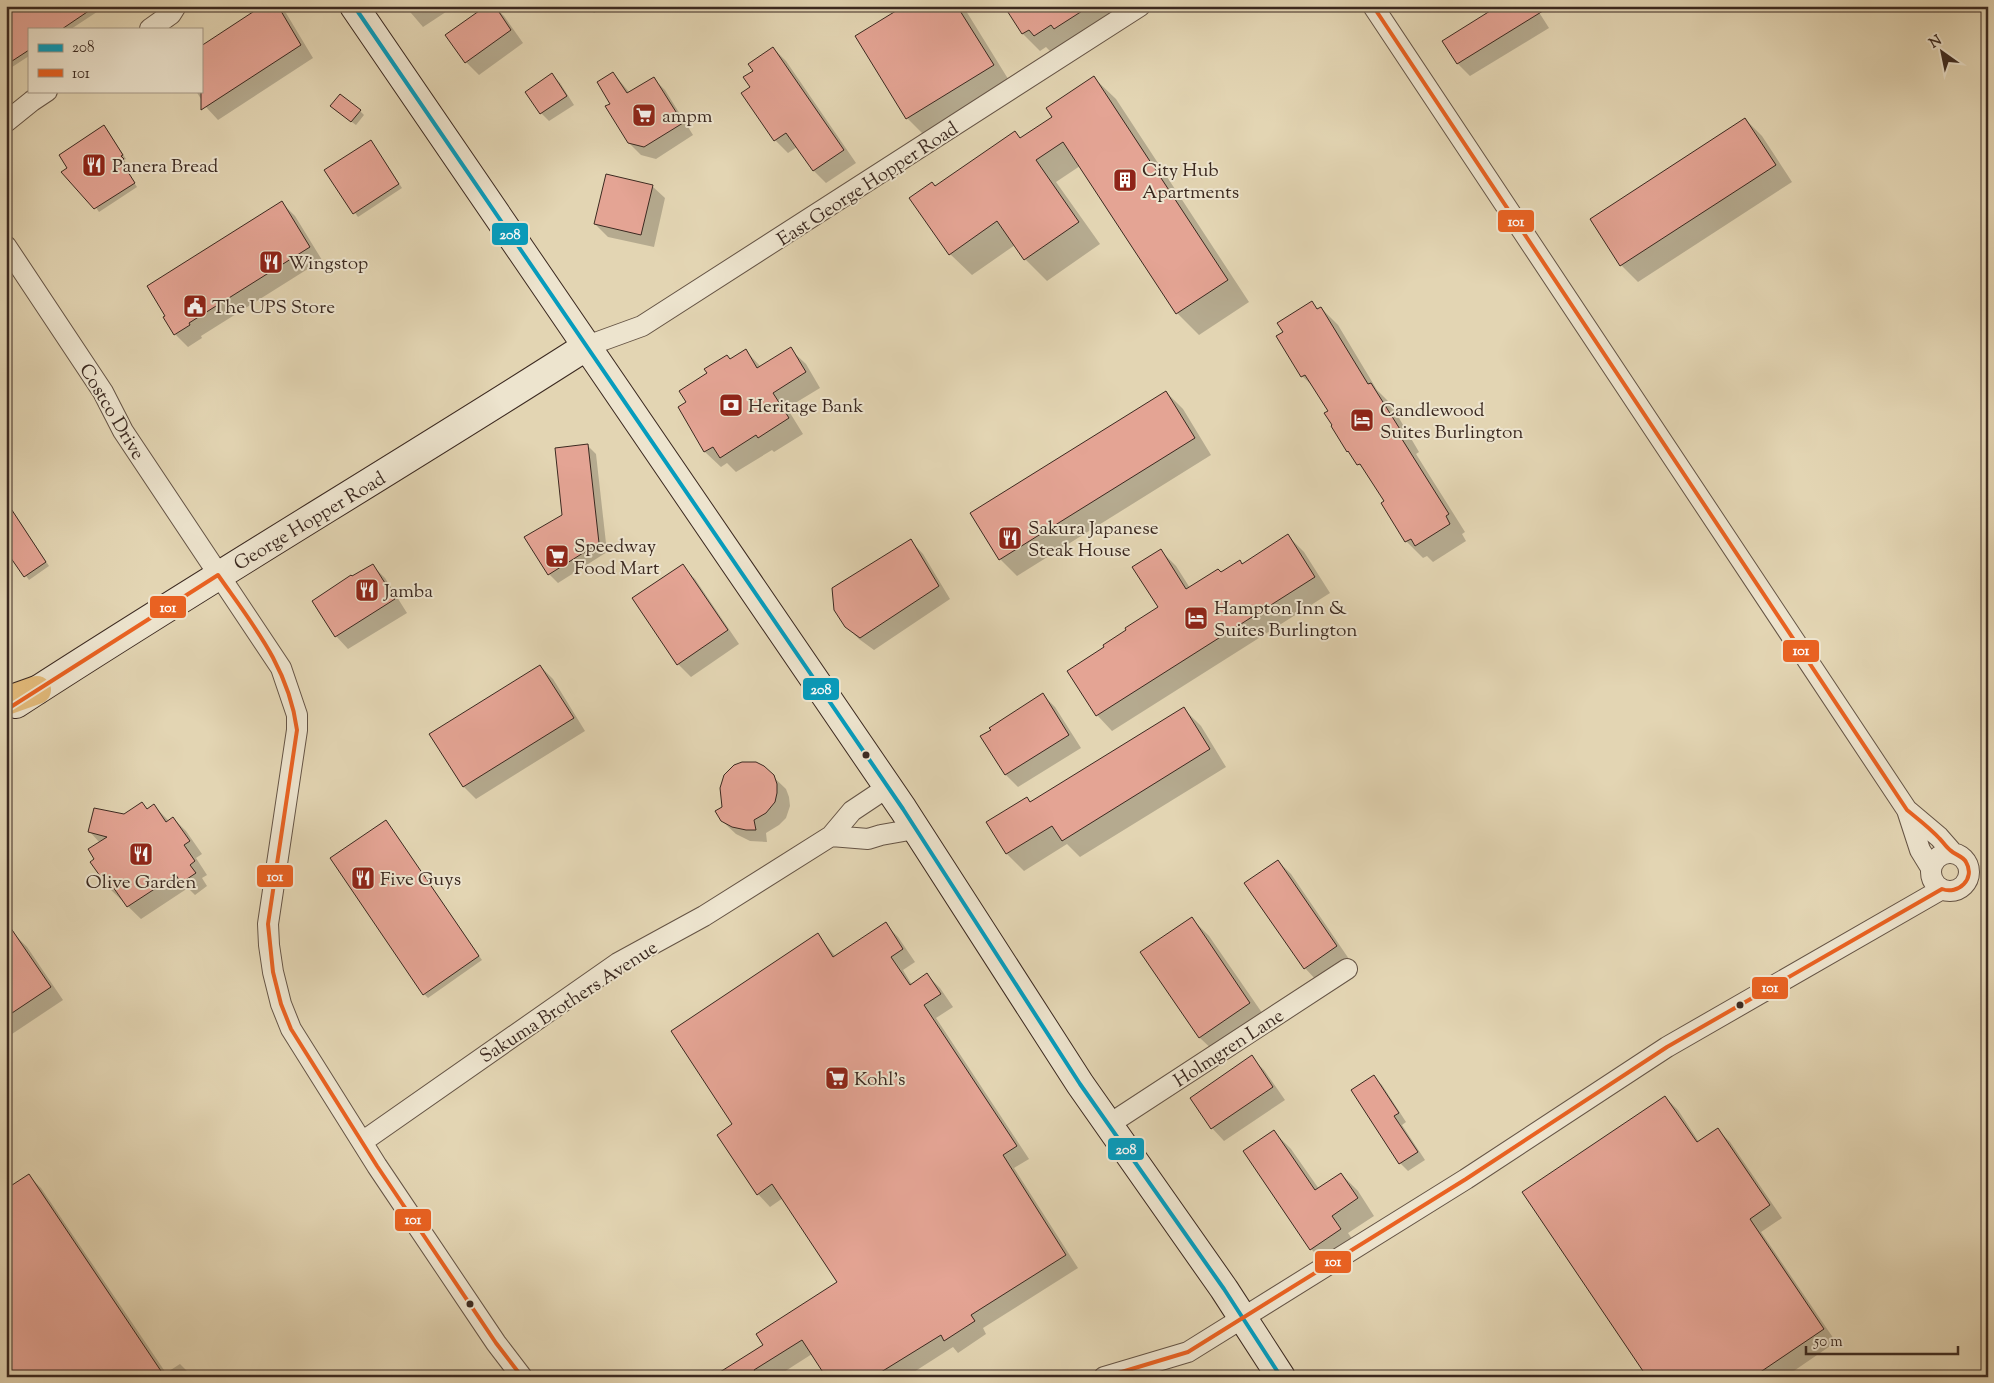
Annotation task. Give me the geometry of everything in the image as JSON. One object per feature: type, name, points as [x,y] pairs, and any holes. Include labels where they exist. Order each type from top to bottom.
[{"type":"highway","points":[[6,701],[37,690]]},
{"type":"main road","points":[[354,6],[888,787],[1108,1125],[1244,1319],[1282,1377]]},
{"type":"main road","name":"George Hopper Road","points":[[6,710],[218,575],[355,493],[587,346]]},
{"type":"street","points":[[151,28],[171,14],[176,6]]},
{"type":"street","name":"East George Hopper Road","points":[[587,346],[642,326],[1140,6]]},
{"type":"street","points":[[1373,6],[1907,810],[1920,850],[1931,870],[1934,883],[1942,889],[1953,891],[1960,888],[1966,883],[1968,876],[1966,861],[1953,853],[1939,837],[1907,810]]},
{"type":"street","points":[[6,122],[46,92]]},
{"type":"street","name":"Costco Drive","points":[[6,246],[103,392],[123,430],[281,668],[297,715],[297,730],[268,924],[268,945],[281,1004],[291,1029],[362,1142],[496,1343],[522,1377]]},
{"type":"street","name":"Sakuma Brothers Avenue","points":[[362,1142],[618,963],[704,916],[831,836],[852,811],[888,787]]},
{"type":"street","points":[[831,836],[868,839],[915,829]]},
{"type":"street","points":[[1886,921],[1931,870],[1934,861],[1939,856],[1953,853]]},
{"type":"street","points":[[1104,1377],[1188,1352],[1244,1319],[1466,1179],[1667,1047],[1942,889]]},
{"type":"street","name":"Holmgren Lane","points":[[1108,1125],[1347,969]]},
{"type":"building","points":[[6,6],[96,6],[63,28],[28,28],[28,51],[6,65]]},
{"type":"building","points":[[262,6],[278,6],[301,45],[201,110],[202,45]]},
{"type":"building","points":[[486,6],[495,6],[511,30],[465,63],[445,35]]},
{"type":"building","points":[[904,6],[957,6],[994,65],[906,119],[855,36]]},
{"type":"building","points":[[1004,6],[1090,6],[1054,29],[1051,25],[1034,36],[1029,30],[1022,34]]},
{"type":"building","points":[[1498,6],[1551,6],[1457,64],[1442,41]]},
{"type":"building","points":[[773,47],[844,150],[813,171],[786,133],[774,141],[741,93],[750,87],[743,77],[753,71],[748,64]]},
{"type":"building","name":"ampm","points":[[613,72],[627,93],[654,77],[683,123],[644,147],[628,143],[605,106],[610,104],[597,82]]},
{"type":"building","points":[[552,73],[567,96],[540,114],[525,92]]},
{"type":"building","points":[[1094,76],[1228,280],[1176,314],[1063,142],[1036,160],[1079,222],[1024,260],[997,221],[949,255],[909,198],[932,182],[935,186],[1015,131],[1020,138],[1052,117],[1046,108]]},
{"type":"building","points":[[340,94],[361,110],[351,122],[330,106]]},
{"type":"building","points":[[1745,118],[1776,165],[1620,266],[1590,219]]},
{"type":"building","name":"Panera Bread","points":[[104,125],[123,155],[121,156],[124,159],[121,161],[135,183],[94,209],[61,172],[67,168],[59,155]]},
{"type":"building","points":[[371,140],[399,184],[353,214],[324,170]]},
{"type":"building","points":[[606,174],[653,185],[641,235],[594,224]]},
{"type":"building","points":[[282,201],[310,247],[189,323],[190,325],[174,335],[147,286]]},
{"type":"building","name":"Candlewood Suites Burlington","points":[[1312,301],[1317,309],[1321,307],[1368,384],[1371,383],[1403,434],[1400,436],[1449,514],[1446,516],[1450,524],[1415,546],[1411,539],[1405,542],[1381,503],[1384,501],[1360,464],[1357,465],[1347,452],[1331,426],[1324,413],[1328,411],[1305,375],[1301,377],[1276,336],[1283,332],[1277,323]]},
{"type":"building","name":"Heritage Bank","points":[[791,347],[806,372],[773,393],[789,418],[758,438],[756,435],[720,458],[713,447],[704,452],[678,407],[686,402],[679,391],[707,373],[704,369],[727,355],[730,359],[746,349],[757,368]]},
{"type":"building","points":[[1166,391],[1195,438],[999,560],[970,513]]},
{"type":"building","points":[[588,444],[599,543],[548,575],[524,537],[562,515],[555,448]]},
{"type":"building","points":[[6,501],[46,562],[24,577],[6,551]]},
{"type":"building","name":"Hampton Inn & Suites Burlington","points":[[1288,534],[1315,577],[1096,716],[1067,671],[1104,647],[1103,645],[1126,630],[1125,628],[1158,607],[1132,567],[1161,549],[1186,589],[1218,569],[1221,572],[1240,560],[1242,564]]},
{"type":"building","points":[[911,539],[939,586],[860,638],[845,627],[834,610],[832,588]]},
{"type":"building","points":[[373,564],[395,599],[335,637],[312,601],[351,575]]},
{"type":"building","points":[[683,564],[728,630],[677,665],[632,598]]},
{"type":"building","points":[[540,665],[574,718],[463,787],[429,734]]},
{"type":"building","points":[[1043,693],[1069,735],[1005,775],[980,736],[991,730],[989,728]]},
{"type":"building","points":[[1184,707],[1210,749],[1062,841],[1052,826],[1006,854],[986,822],[1027,797],[1030,802]]},
{"type":"building","points":[[742,762],[756,762],[764,766],[774,775],[777,784],[775,802],[766,813],[754,820],[756,830],[732,827],[721,821],[715,811],[722,807],[720,788],[724,775],[734,765]]},
{"type":"building","name":"Olive Garden","points":[[142,802],[147,809],[154,804],[166,822],[173,817],[190,841],[184,845],[195,861],[190,865],[196,873],[181,883],[176,875],[127,907],[113,887],[110,890],[90,862],[94,859],[88,849],[107,837],[88,832],[94,808],[124,814]]},
{"type":"building","points":[[386,820],[479,956],[423,995],[330,858]]},
{"type":"building","points":[[1278,860],[1337,946],[1304,969],[1244,883]]},
{"type":"building","points":[[1192,917],[1250,1003],[1199,1038],[1140,952]]},
{"type":"building","points":[[6,921],[51,987],[6,1017]]},
{"type":"building","name":"Kohl's","points":[[886,922],[903,949],[891,957],[910,985],[927,973],[941,994],[924,1005],[1017,1146],[1003,1155],[1066,1255],[971,1315],[975,1321],[944,1341],[941,1335],[873,1377],[826,1377],[802,1340],[754,1370],[759,1377],[712,1377],[763,1345],[756,1334],[837,1282],[772,1184],[757,1195],[717,1135],[732,1124],[671,1031],[818,933],[833,957]]},
{"type":"building","points":[[1252,1055],[1273,1087],[1211,1129],[1190,1098]]},
{"type":"building","points":[[1374,1075],[1399,1113],[1394,1116],[1418,1152],[1399,1164],[1351,1090]]},
{"type":"building","points":[[1665,1096],[1697,1142],[1718,1128],[1770,1205],[1750,1219],[1824,1329],[1753,1377],[1647,1377],[1522,1192]]},
{"type":"building","points":[[1274,1130],[1315,1190],[1341,1173],[1358,1198],[1332,1216],[1341,1229],[1310,1250],[1243,1151]]},
{"type":"building","points":[[29,1174],[165,1377],[6,1377],[6,1189]]},
{"type":"transit line","name":"208","points":[[354,6],[903,809],[1080,1084],[1224,1289],[1281,1377]]},
{"type":"transit line","name":"101","points":[[1105,1377],[1188,1352],[1466,1179],[1667,1047],[1942,889],[1954,890],[1959,888],[1967,880],[1969,874],[1965,860],[1952,852],[1932,831],[1907,810],[1373,6]]},
{"type":"transit line","name":"101","points":[[6,710],[218,575],[268,648],[278,667],[293,708],[297,730],[268,924],[273,972],[281,1004],[291,1029],[377,1166],[496,1343],[522,1377]]},
{"type":"place","name":"ampm","points":[[644,115]]},
{"type":"place","name":"Panera Bread","points":[[94,165]]},
{"type":"place","name":"City Hub Apartments","points":[[1125,180]]},
{"type":"place","name":"Wingstop","points":[[271,262]]},
{"type":"place","name":"The UPS Store","points":[[195,306]]},
{"type":"place","name":"Heritage Bank","points":[[731,405]]},
{"type":"place","name":"Candlewood Suites Burlington","points":[[1362,420]]},
{"type":"place","name":"Sakura Japanese Steak House","points":[[1010,538]]},
{"type":"place","name":"Speedway Food Mart","points":[[557,556]]},
{"type":"place","name":"Jamba","points":[[367,590]]},
{"type":"place","name":"Hampton Inn & Suites Burlington","points":[[1196,618]]},
{"type":"place","name":"Olive Garden","points":[[141,854]]},
{"type":"place","name":"Five Guys","points":[[363,878]]},
{"type":"place","name":"Kohl's","points":[[837,1078]]}]
